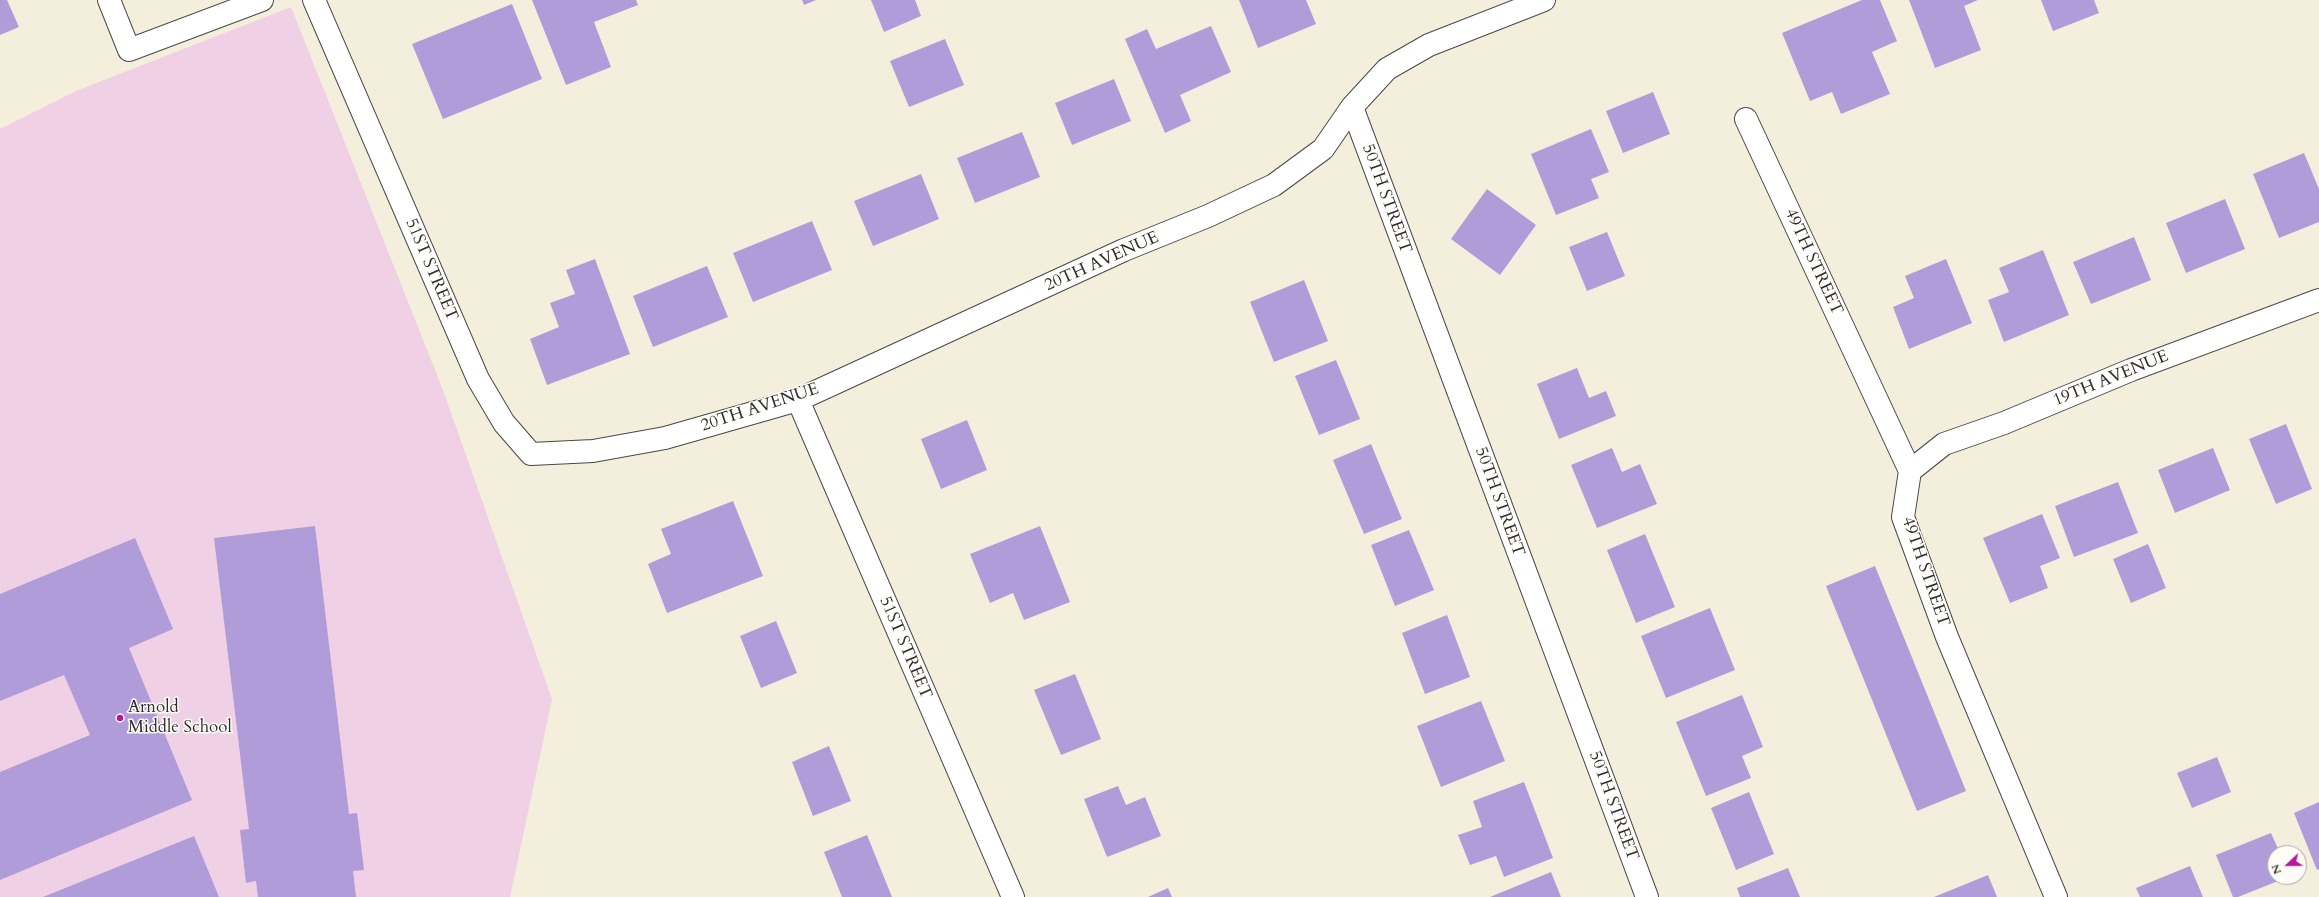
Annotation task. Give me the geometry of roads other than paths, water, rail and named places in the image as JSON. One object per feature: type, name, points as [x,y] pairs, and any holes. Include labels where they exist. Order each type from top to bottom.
[{"type":"street","points":[[109,0],[129,50],[262,0]]},
{"type":"street","name":"51ST STREET","points":[[314,0],[475,373],[504,423],[531,454],[593,451],[614,447]]},
{"type":"street","name":"20TH AVENUE","points":[[614,447],[666,438],[798,400],[1124,250],[1208,216],[1274,185],[1323,150],[1352,107],[1387,69],[1429,45],[1544,0]]},
{"type":"street","name":"50TH STREET","points":[[1352,107],[1647,897]]},
{"type":"street","name":"49TH STREET","points":[[1746,119],[1910,471],[1904,517],[1947,637],[2056,897]]},
{"type":"street","name":"19TH AVENUE","points":[[1910,471],[1944,444],[2004,423],[2131,370],[2319,300]]},
{"type":"street","name":"51ST STREET","points":[[798,400],[1013,897]]},
{"type":"place","name":"Arnold Middle School","points":[[120,718]]}]
